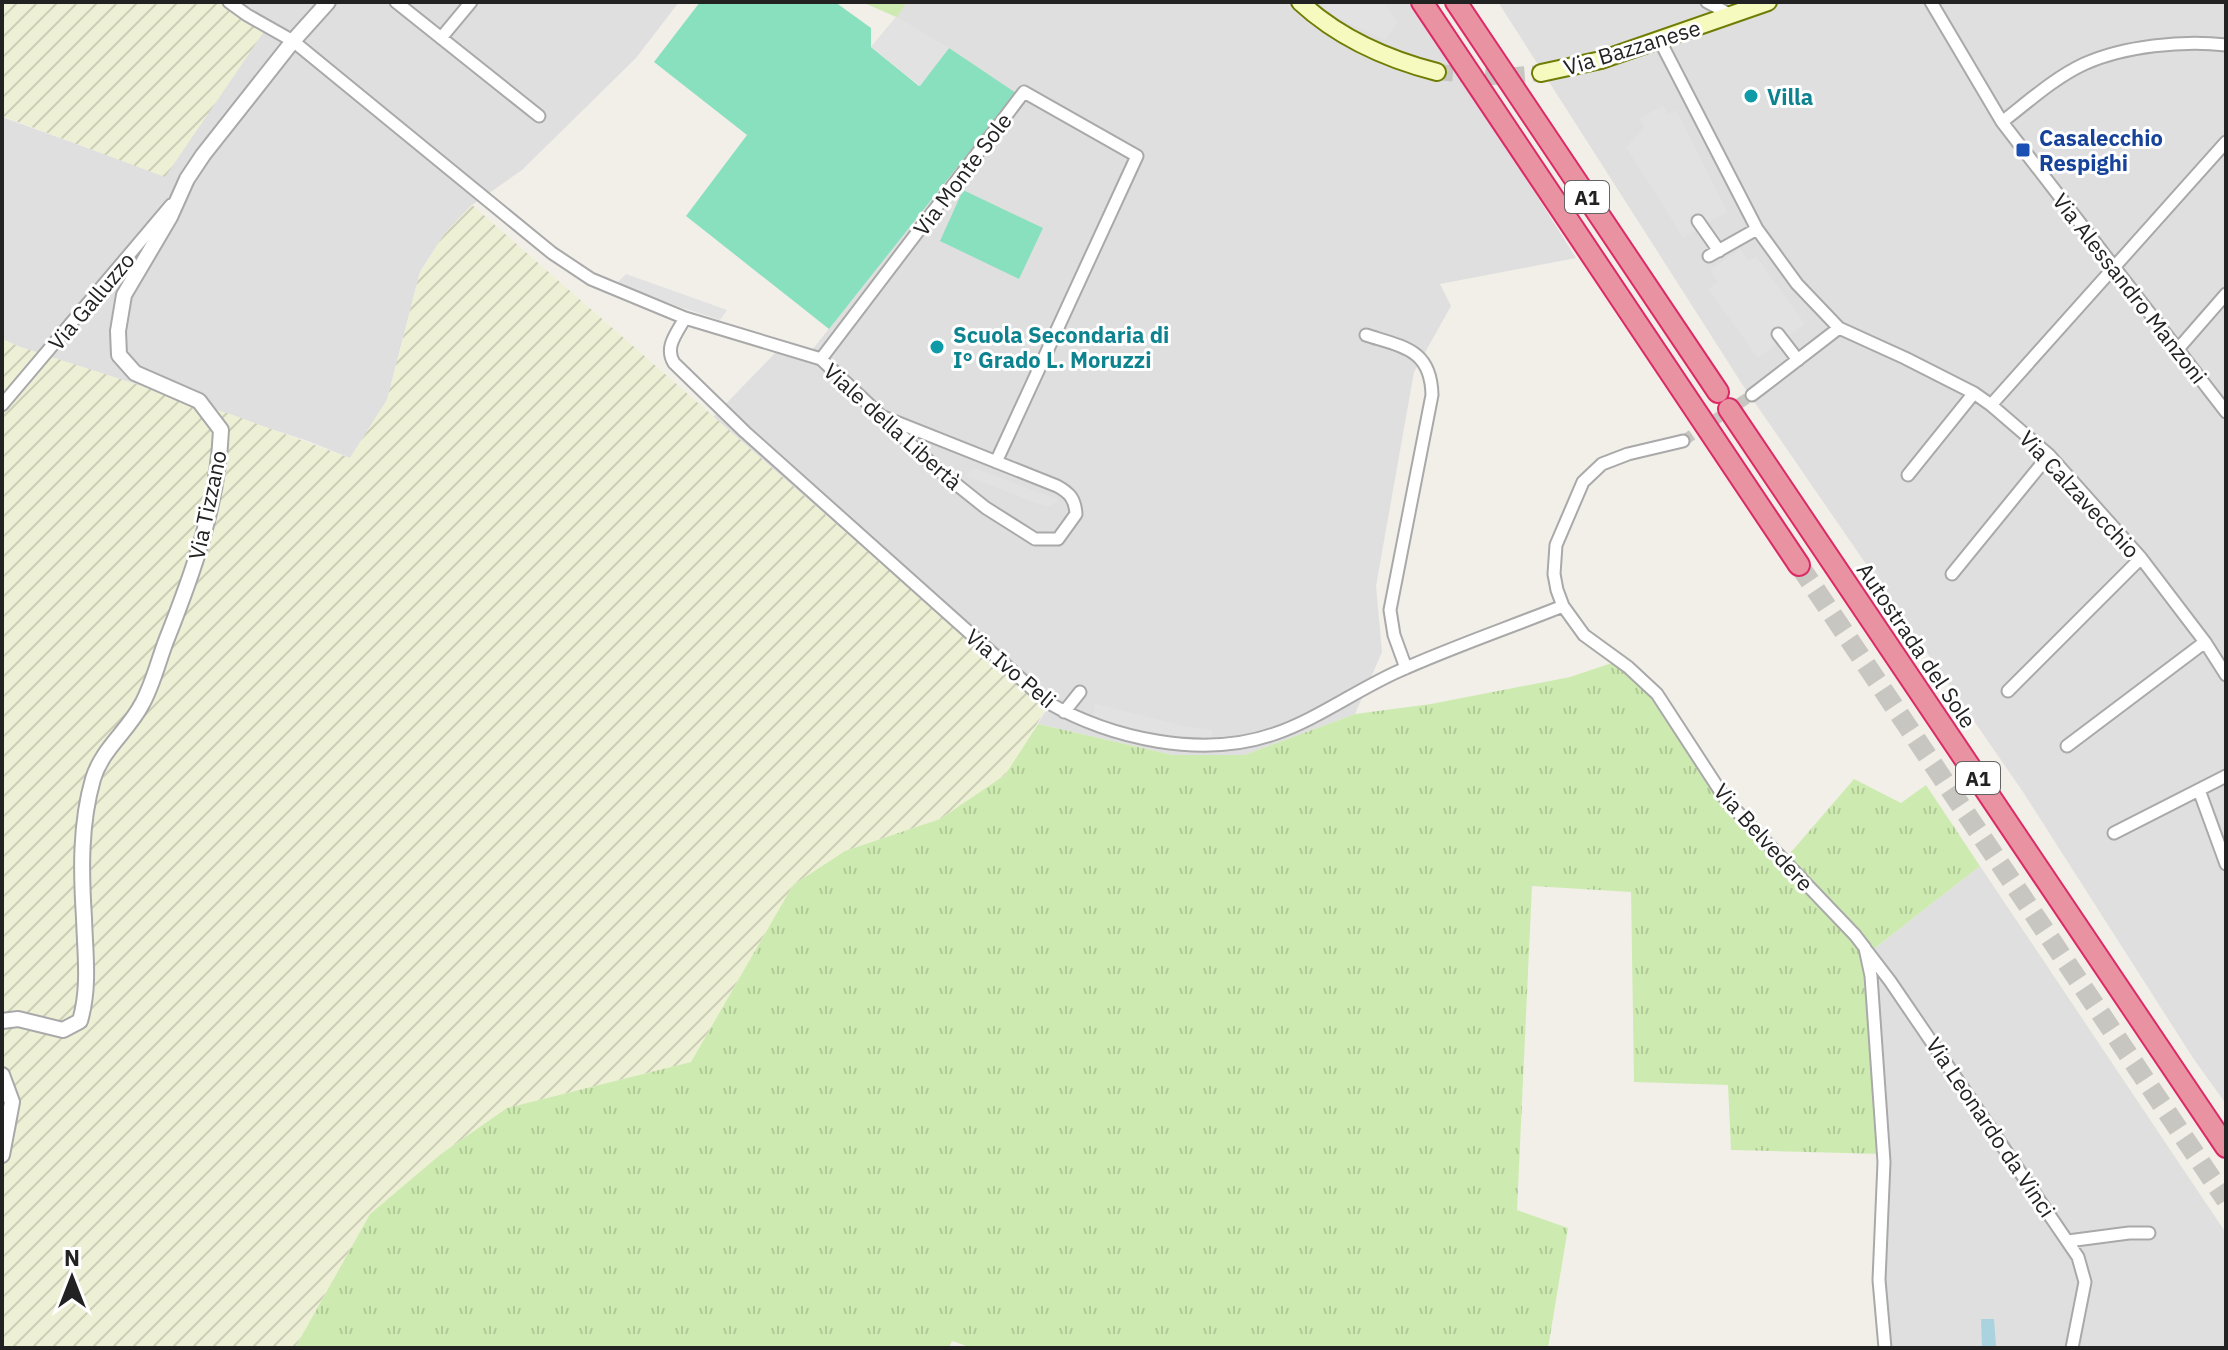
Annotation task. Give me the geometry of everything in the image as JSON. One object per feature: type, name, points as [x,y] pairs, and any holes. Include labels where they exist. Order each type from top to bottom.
[{"type":"highway","name":"A1","points":[[1422,2],[1799,565]]},
{"type":"highway","name":"Autostrada del Sole","points":[[1456,2],[2226,1147]]},
{"type":"main road","points":[[1300,2],[1352,40],[1390,58],[1437,72]]},
{"type":"main road","name":"Via Bazzanese","points":[[1541,73],[1601,60],[1768,2]]},
{"type":"street","name":"Viale della Libertà","points":[[229,2],[293,41],[552,253],[591,279],[685,318],[821,359],[936,468],[986,508],[1035,539],[1058,539],[1076,514],[1075,502],[1069,492],[996,462],[1137,156]]},
{"type":"street","name":"Via Tizzano","points":[[2,1021],[18,1019],[63,1030],[80,1021],[87,982],[82,866],[84,830],[94,777],[107,749],[122,735],[143,702],[186,590],[212,501],[221,430],[199,401],[135,373],[119,355],[118,331],[124,295],[203,155],[293,41],[328,2]]},
{"type":"street","points":[[396,2],[539,116]]},
{"type":"street","points":[[441,38],[471,2]]},
{"type":"street","points":[[1707,2],[1731,15]]},
{"type":"street","name":"Via Alessandro Manzoni","points":[[1931,2],[2002,122],[2226,412]]},
{"type":"street","name":"Via Calzavecchio","points":[[1660,41],[1757,229],[1797,284],[1839,328],[1974,393],[2049,455],[2141,558],[2205,642],[2226,675]]},
{"type":"street","points":[[2002,122],[2063,76],[2092,61],[2179,43],[2226,45]]},
{"type":"street","name":"Via Monte Sole","points":[[821,359],[1024,92],[1137,156]]},
{"type":"street","points":[[1991,405],[2226,142]]},
{"type":"street","name":"Via Galluzzo","points":[[2,405],[179,196]]},
{"type":"street","points":[[1698,221],[1714,253],[1757,229]]},
{"type":"street","points":[[2178,349],[2226,294]]},
{"type":"street","name":"Via Ivo Peli","points":[[685,318],[670,346],[669,356],[674,363],[745,432],[1047,702],[1100,726],[1194,745],[1238,745],[1277,734],[1406,668],[1563,606]]},
{"type":"street","points":[[1752,395],[1839,328]]},
{"type":"street","points":[[1778,334],[1798,360]]},
{"type":"street","points":[[1366,335],[1421,357],[1432,376],[1432,395],[1390,610],[1394,635],[1406,668]]},
{"type":"street","points":[[1908,475],[1974,393]]},
{"type":"street","points":[[881,416],[996,462]]},
{"type":"street","name":"Via Belvedere","points":[[1683,441],[1628,454],[1602,464],[1583,482],[1561,529],[1554,558],[1554,574],[1563,606],[1584,635],[1657,694],[1726,800],[1841,918],[1865,948],[1871,976],[1884,1162],[1879,1280],[1885,1348]]},
{"type":"street","points":[[1952,574],[2049,455]]},
{"type":"street","points":[[2008,691],[2141,558]]},
{"type":"street","points":[[2067,746],[2205,642]]},
{"type":"street","points":[[1064,712],[1080,692]]},
{"type":"street","points":[[2114,833],[2226,776]]},
{"type":"street","points":[[2199,790],[2226,864]]},
{"type":"street","name":"Via Leonardo da Vinci","points":[[1865,948],[2068,1241],[2149,1233]]},
{"type":"street","points":[[2,1075],[12,1102],[2,1155]]},
{"type":"street","points":[[2068,1241],[2078,1257],[2085,1282],[2072,1348]]},
{"type":"shaded area","points":[[236,2],[679,2],[636,58],[522,170],[472,205],[445,233],[420,272],[387,400],[350,458],[308,441],[2,339],[2,117],[165,176]]},
{"type":"shaded area","points":[[862,2],[1411,2],[1447,53],[1576,258],[1440,284],[1451,306],[1414,372],[1376,586],[1382,652],[1355,714],[1244,755],[1173,755],[1038,724],[1050,703],[914,592],[713,417],[781,347],[808,355],[1016,93],[871,47],[896,17]]},
{"type":"shaded area","points":[[1319,2],[1384,2],[1398,23],[1385,40],[1337,18]]},
{"type":"shaded area","points":[[1498,2],[2226,2],[2226,1104],[2193,1058],[2023,792],[1744,387]]},
{"type":"shaded area","points":[[897,17],[949,48],[920,86],[871,47]]},
{"type":"shaded area","points":[[1663,106],[1668,114],[1676,110],[1727,212],[1683,237],[1626,147],[1644,128],[1640,118]]},
{"type":"shaded area","points":[[1740,249],[1749,261],[1756,256],[1805,324],[1758,358],[1708,289],[1718,282],[1710,270]]},
{"type":"shaded area","points":[[626,274],[727,310],[720,320],[680,307],[617,283]]},
{"type":"shaded area","points":[[974,468],[1059,500],[1048,507],[965,476]]},
{"type":"shaded area","points":[[1095,704],[1212,730],[1212,738],[1161,735],[1092,718]]},
{"type":"shaded area","points":[[1980,866],[2226,1233],[2226,1348],[1885,1348],[1882,1154],[1866,955]]},
{"type":"green space","points":[[2,2],[236,2],[267,27],[165,177],[2,116]]},
{"type":"green space","points":[[700,2],[835,2],[871,28],[871,47],[919,86],[949,48],[1016,93],[829,329],[686,216],[747,135],[654,62]]},
{"type":"green space","points":[[862,2],[907,2],[897,17]]},
{"type":"green space","points":[[963,190],[1043,228],[1019,279],[940,241]]},
{"type":"green space","points":[[472,205],[914,592],[1050,703],[1005,775],[940,819],[845,851],[793,885],[691,1062],[507,1108],[441,1154],[370,1214],[295,1348],[2,1348],[2,1142],[8,1124],[2,1098],[2,339],[233,415],[350,458],[387,400],[420,272],[445,233]]},
{"type":"green space","points":[[1618,661],[1656,692],[1724,804],[1780,865],[1854,779],[1901,803],[1926,785],[1980,866],[1866,955],[1882,1154],[1731,1150],[1728,1085],[1634,1082],[1631,892],[1532,886],[1517,1210],[1568,1228],[1548,1348],[972,1348],[952,1341],[949,1348],[295,1348],[370,1214],[441,1154],[507,1108],[691,1062],[793,885],[845,851],[940,819],[1005,775],[1038,724],[1173,755],[1244,755],[1355,714],[1431,704],[1570,677]]},
{"type":"water","points":[[1981,1319],[1994,1319],[1996,1346],[1982,1348]]},
{"type":"tunnel","points":[[1437,72],[1492,77],[1541,73]]},
{"type":"tunnel","points":[[1683,441],[1752,395]]},
{"type":"tunnel","points":[[1799,565],[2226,1200]]},
{"type":"place","name":"Villa","points":[[1751,96]]},
{"type":"place","name":"Casalecchio Respighi","points":[[2023,150]]},
{"type":"place","name":"Scuola Secondaria di I° Grado L. Moruzzi","points":[[937,347]]}]
